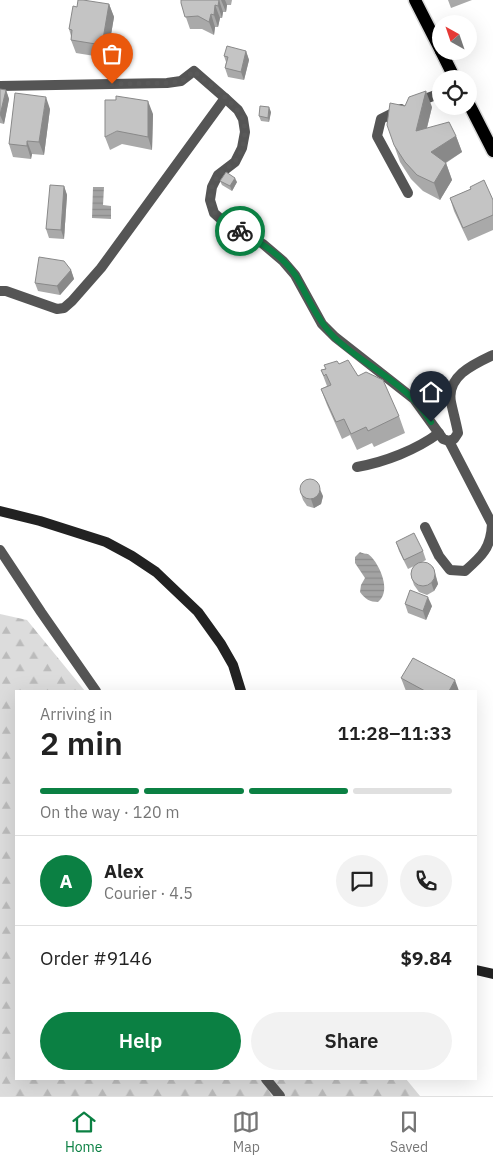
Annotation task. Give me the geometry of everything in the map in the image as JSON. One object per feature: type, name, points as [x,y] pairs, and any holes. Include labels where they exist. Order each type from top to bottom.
[{"type":"main road","points":[[416,0],[432,33]]},
{"type":"main road","points":[[475,115],[493,151]]},
{"type":"street","points":[[0,86],[168,83],[182,81],[194,71],[238,110],[243,120],[245,132],[242,148],[235,162],[218,175],[212,187],[210,200],[214,213],[224,222],[263,244],[284,261],[295,275],[322,324],[348,349],[414,399],[443,439],[449,441],[492,524],[491,538],[483,555],[465,571],[450,570],[439,556],[425,527]]},
{"type":"street","points":[[408,193],[377,136],[381,119],[432,97]]},
{"type":"street","points":[[0,291],[6,291],[57,309],[64,308],[101,268],[225,98]]},
{"type":"street","points":[[449,441],[458,433],[450,400],[451,388],[455,380],[468,368],[493,356]]},
{"type":"street","points":[[356,467],[372,464],[425,443],[439,433]]},
{"type":"street","points":[[0,511],[40,520],[106,542],[156,572],[198,612],[222,644],[234,665],[242,690]]},
{"type":"street","points":[[0,550],[95,690]]},
{"type":"street","points":[[477,970],[493,974]]},
{"type":"street","points":[[267,1080],[280,1096]]},
{"type":"green space","points":[[0,614],[27,620],[84,690],[15,690],[15,1080],[407,1080],[420,1096],[0,1096]]},
{"type":"shaded area","points":[[93,187],[104,187],[103,205],[111,206],[111,219],[92,218]]},
{"type":"shaded area","points":[[360,552],[372,557],[381,573],[384,590],[378,602],[368,600],[360,592],[365,578],[355,563],[355,557]]},
{"type":"building","points":[[78,0],[109,4],[102,45],[71,40],[72,30],[69,29],[73,6],[77,7]]},
{"type":"building","points":[[181,0],[219,0],[218,6],[215,5],[214,15],[211,14],[209,22],[198,16],[185,17]]},
{"type":"building","points":[[227,46],[246,51],[241,72],[225,68],[228,57],[224,56]]},
{"type":"building","points":[[0,89],[6,90],[0,115]]},
{"type":"building","points":[[426,91],[416,131],[449,122],[456,136],[431,152],[446,163],[434,183],[417,175],[405,162],[394,145],[387,125],[390,103],[405,106],[409,97]]},
{"type":"building","points":[[15,93],[46,97],[39,142],[27,141],[27,146],[9,144]]},
{"type":"building","points":[[116,96],[148,101],[148,137],[117,131],[105,137],[105,100],[116,100]]},
{"type":"building","points":[[260,106],[269,107],[268,118],[259,116]]},
{"type":"building","points":[[226,172],[235,178],[230,186],[220,181]]},
{"type":"building","points":[[484,180],[493,200],[493,215],[463,228],[450,198],[471,189],[470,187]]},
{"type":"building","points":[[50,185],[64,186],[61,230],[46,229]]},
{"type":"building","points":[[39,257],[64,261],[71,270],[57,286],[35,283]]},
{"type":"building","points":[[348,360],[358,376],[366,372],[383,380],[399,416],[368,431],[366,427],[351,434],[344,419],[336,422],[321,389],[331,385],[326,374],[324,376],[321,370],[326,369],[324,365],[337,361],[339,364]]},
{"type":"building","points":[[310,479],[317,482],[320,489],[317,496],[310,499],[303,496],[300,489],[303,482]]},
{"type":"building","points":[[414,533],[423,551],[404,560],[396,542]]},
{"type":"building","points":[[423,562],[431,566],[435,574],[431,582],[423,586],[415,582],[411,574],[415,566]]},
{"type":"building","points":[[410,590],[428,597],[423,611],[405,604]]},
{"type":"building","points":[[413,658],[455,680],[450,690],[423,690],[401,678]]},
{"type":"way so far","points":[[112,84],[182,81],[194,71],[238,110],[243,120],[245,132],[242,148],[235,162],[218,175],[212,187],[210,200],[214,213],[224,222],[240,231]]},
{"type":"route","points":[[240,231],[263,244],[284,261],[295,275],[322,324],[348,349],[403,389],[414,399],[431,422]]}]
